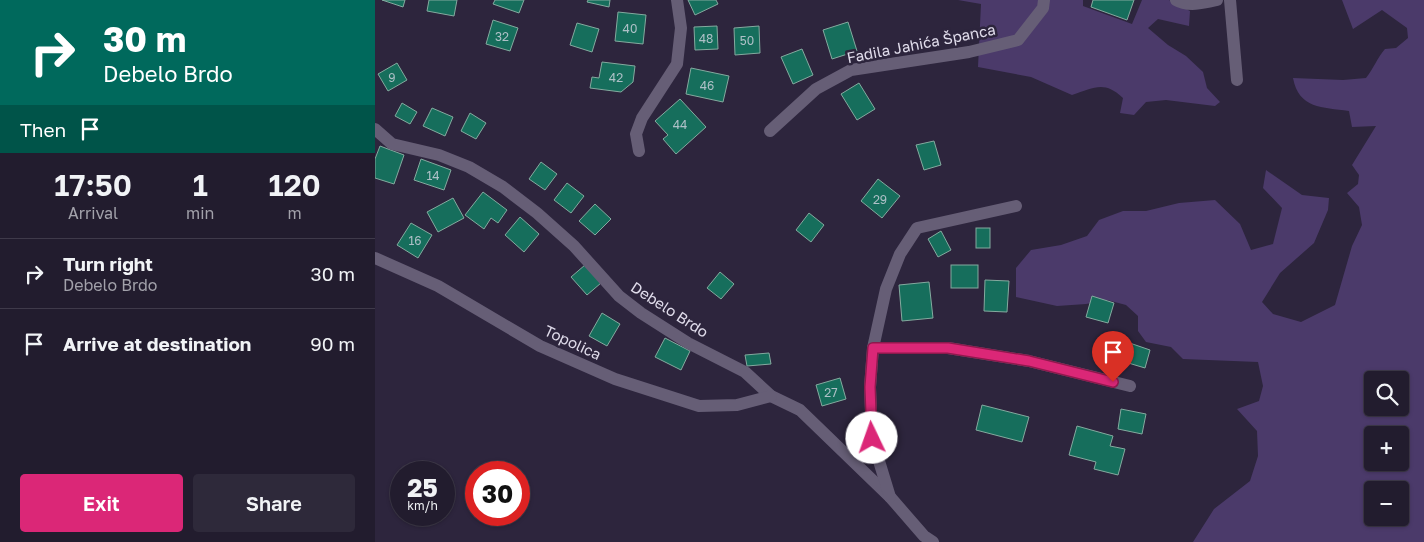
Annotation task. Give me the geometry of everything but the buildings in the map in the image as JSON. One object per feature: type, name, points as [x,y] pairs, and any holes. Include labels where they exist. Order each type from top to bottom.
[{"type":"street","points":[[639,151],[636,134],[642,118],[677,64],[681,28],[677,0]]},
{"type":"street","name":"Fadila Jahića Španca","points":[[770,131],[816,89],[851,70],[969,52],[1018,40],[1043,8],[1045,0]]},
{"type":"street","points":[[1176,0],[1182,4],[1203,4],[1217,0]]},
{"type":"street","points":[[1229,0],[1237,80]]},
{"type":"street","name":"Debelo Brdo","points":[[375,129],[392,144],[439,155],[469,168],[503,187],[537,213],[574,246],[619,296],[641,314],[688,343],[745,372],[771,396],[800,410],[891,498],[924,536],[933,542]]},
{"type":"street","name":"Debelo Brdo","points":[[891,498],[872,438],[870,387],[873,348],[886,289],[899,254],[917,228],[1016,206]]},
{"type":"street","name":"Topolica","points":[[375,258],[438,286],[540,346],[615,379],[699,406],[737,405],[771,396]]},
{"type":"street","points":[[873,348],[948,348],[1029,361],[1130,386]]},
{"type":"shaded area","points":[[958,0],[1083,0],[1083,6],[1132,24],[1142,0],[1169,0],[1190,11],[1189,26],[1158,19],[1148,28],[1168,45],[1186,56],[1203,72],[1207,88],[1220,102],[1215,106],[1166,100],[1146,102],[1134,115],[1120,113],[1123,98],[1116,92],[1104,87],[1093,88],[1072,95],[1031,77],[978,67],[981,4]]},
{"type":"shaded area","points":[[1342,0],[1424,0],[1424,542],[1193,542],[1214,509],[1250,481],[1258,456],[1257,431],[1237,409],[1259,401],[1263,386],[1258,362],[1183,359],[1171,347],[1146,342],[1138,331],[1138,316],[1126,305],[1107,300],[1057,306],[1016,297],[1016,268],[1031,250],[1061,245],[1087,236],[1099,220],[1123,211],[1146,211],[1179,203],[1215,200],[1240,224],[1251,250],[1273,244],[1282,208],[1263,188],[1266,170],[1302,195],[1329,198],[1328,210],[1314,243],[1280,273],[1262,302],[1273,314],[1301,322],[1335,305],[1352,246],[1362,225],[1359,207],[1347,193],[1358,184],[1359,175],[1352,165],[1376,126],[1352,127],[1349,111],[1321,107],[1306,101],[1300,96],[1293,78],[1343,80],[1366,78],[1385,49],[1396,48],[1408,38],[1407,28],[1382,10],[1353,29]]},
{"type":"route","points":[[872,438],[870,387],[873,348],[948,348],[1029,361],[1113,382]]}]
